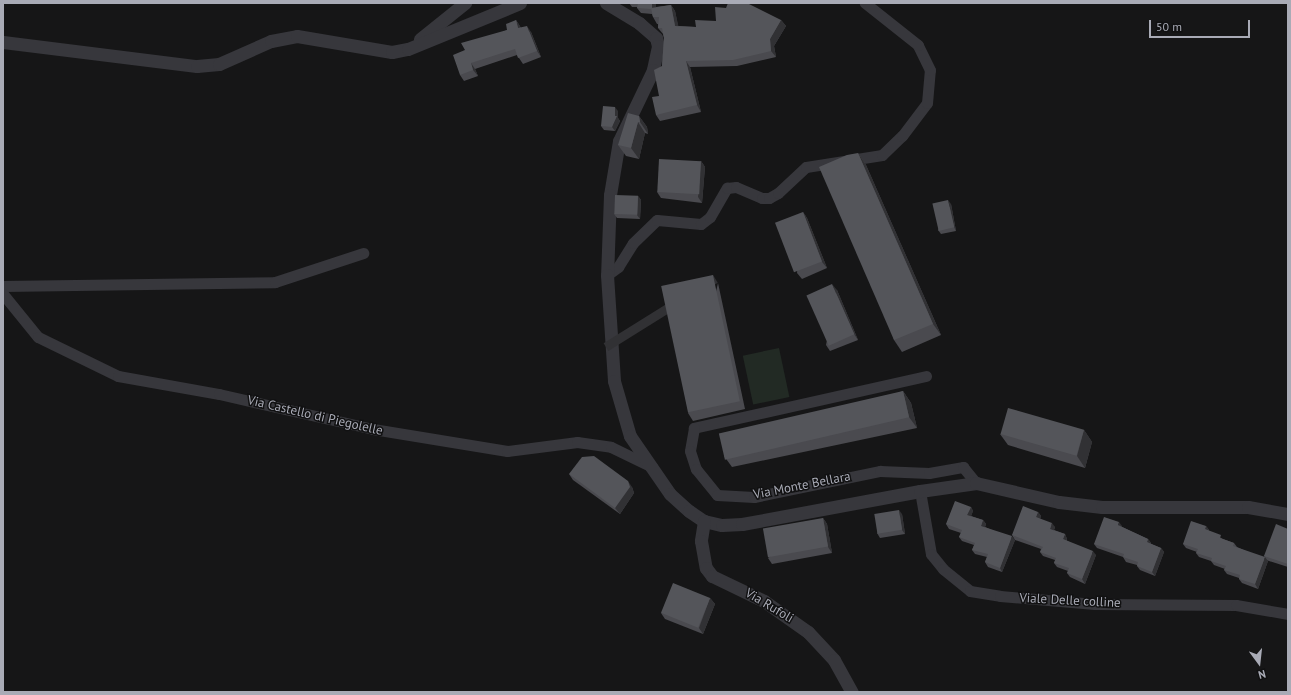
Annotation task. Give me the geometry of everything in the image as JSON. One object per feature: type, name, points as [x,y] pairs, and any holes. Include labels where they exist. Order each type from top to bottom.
[{"type":"street","points":[[408,49],[465,3]]},
{"type":"street","points":[[3,42],[197,66],[219,64],[271,41],[297,36],[312,37],[375,51],[408,49],[520,3]]},
{"type":"street","points":[[606,3],[639,23],[656,38],[658,46],[654,70],[619,142],[610,195],[607,275],[611,357],[619,404],[630,436],[670,494],[704,521],[722,525],[742,524],[920,491],[976,483],[1059,502],[1102,507],[1248,507],[1288,514]]},
{"type":"street","points":[[607,275],[618,267],[632,244],[657,220],[701,224],[710,217],[727,188],[736,187],[762,198],[770,198],[778,193],[806,167],[882,155],[902,136],[927,102],[930,70],[918,45],[865,3]]},
{"type":"street","points":[[3,286],[275,282],[362,253]]},
{"type":"street","name":"Via Castello di Piegolelle","points":[[3,294],[38,337],[118,376],[219,394],[373,430],[507,451],[578,442],[611,447],[652,467]]},
{"type":"street","name":"Via Monte Bellara","points":[[926,376],[694,428],[690,451],[696,469],[717,495],[754,497],[880,471],[929,473],[964,467],[976,483]]},
{"type":"street","name":"Viale Delle colline","points":[[920,491],[931,554],[943,569],[970,590],[1000,596],[1095,604],[1236,605],[1288,614]]},
{"type":"street","name":"Via Rufoli","points":[[704,521],[701,541],[706,568],[712,576],[764,600],[808,632],[834,660],[852,692]]},
{"type":"shaded area","points":[[779,348],[789,397],[753,405],[743,356]]},
{"type":"building","points":[[638,3],[652,3],[652,8],[637,8]]},
{"type":"building","points":[[728,3],[747,3],[781,20],[770,39],[771,51],[733,60],[686,61],[697,105],[656,115],[652,97],[659,96],[654,70],[662,66],[664,38],[662,28],[658,28],[659,17],[653,17],[651,8],[671,5],[675,26],[696,27],[695,20],[716,21],[715,7],[726,8]]},
{"type":"building","points":[[516,20],[518,28],[527,26],[537,51],[518,58],[515,49],[471,63],[473,70],[460,75],[453,55],[465,50],[461,43],[507,30],[506,24]]},
{"type":"building","points":[[603,106],[615,107],[615,116],[617,116],[612,127],[601,126]]},
{"type":"building","points":[[628,113],[639,116],[640,122],[638,122],[631,148],[618,145]]},
{"type":"building","points":[[858,153],[933,324],[894,340],[819,167],[847,155]]},
{"type":"building","points":[[659,159],[701,161],[699,194],[657,192]]},
{"type":"building","points":[[615,195],[638,196],[637,215],[614,214]]},
{"type":"building","points":[[948,200],[954,227],[939,231],[932,204]]},
{"type":"building","points":[[803,212],[822,261],[794,272],[775,223]]},
{"type":"building","points":[[713,275],[740,401],[688,412],[661,286]]},
{"type":"building","points":[[832,284],[854,334],[829,346],[806,295]]},
{"type":"building","points":[[903,391],[909,417],[725,460],[719,434]]},
{"type":"building","points":[[1008,408],[1084,430],[1076,456],[1001,434]]},
{"type":"building","points":[[594,456],[628,481],[630,487],[615,508],[569,474],[582,457]]},
{"type":"building","points":[[955,501],[971,507],[967,515],[983,520],[981,526],[1012,536],[1000,568],[985,562],[988,554],[972,550],[975,543],[959,537],[962,530],[946,524]]},
{"type":"building","points":[[1023,506],[1038,512],[1036,517],[1052,523],[1050,529],[1065,534],[1063,539],[1093,551],[1082,579],[1067,573],[1069,568],[1054,563],[1056,558],[1040,552],[1043,547],[1012,535]]},
{"type":"building","points":[[899,510],[902,530],[877,534],[874,514]]},
{"type":"building","points":[[1104,517],[1119,522],[1118,525],[1148,539],[1147,542],[1161,548],[1152,572],[1137,566],[1138,562],[1123,557],[1124,554],[1094,544]]},
{"type":"building","points":[[823,518],[828,547],[768,557],[763,529]]},
{"type":"building","points":[[1191,521],[1206,526],[1205,529],[1221,535],[1220,538],[1234,543],[1233,546],[1265,557],[1255,584],[1239,579],[1240,575],[1224,570],[1226,566],[1211,561],[1212,558],[1196,553],[1198,549],[1183,544]]},
{"type":"building","points":[[1276,524],[1288,529],[1288,564],[1264,556]]},
{"type":"building","points":[[673,583],[710,598],[698,628],[661,613]]}]
